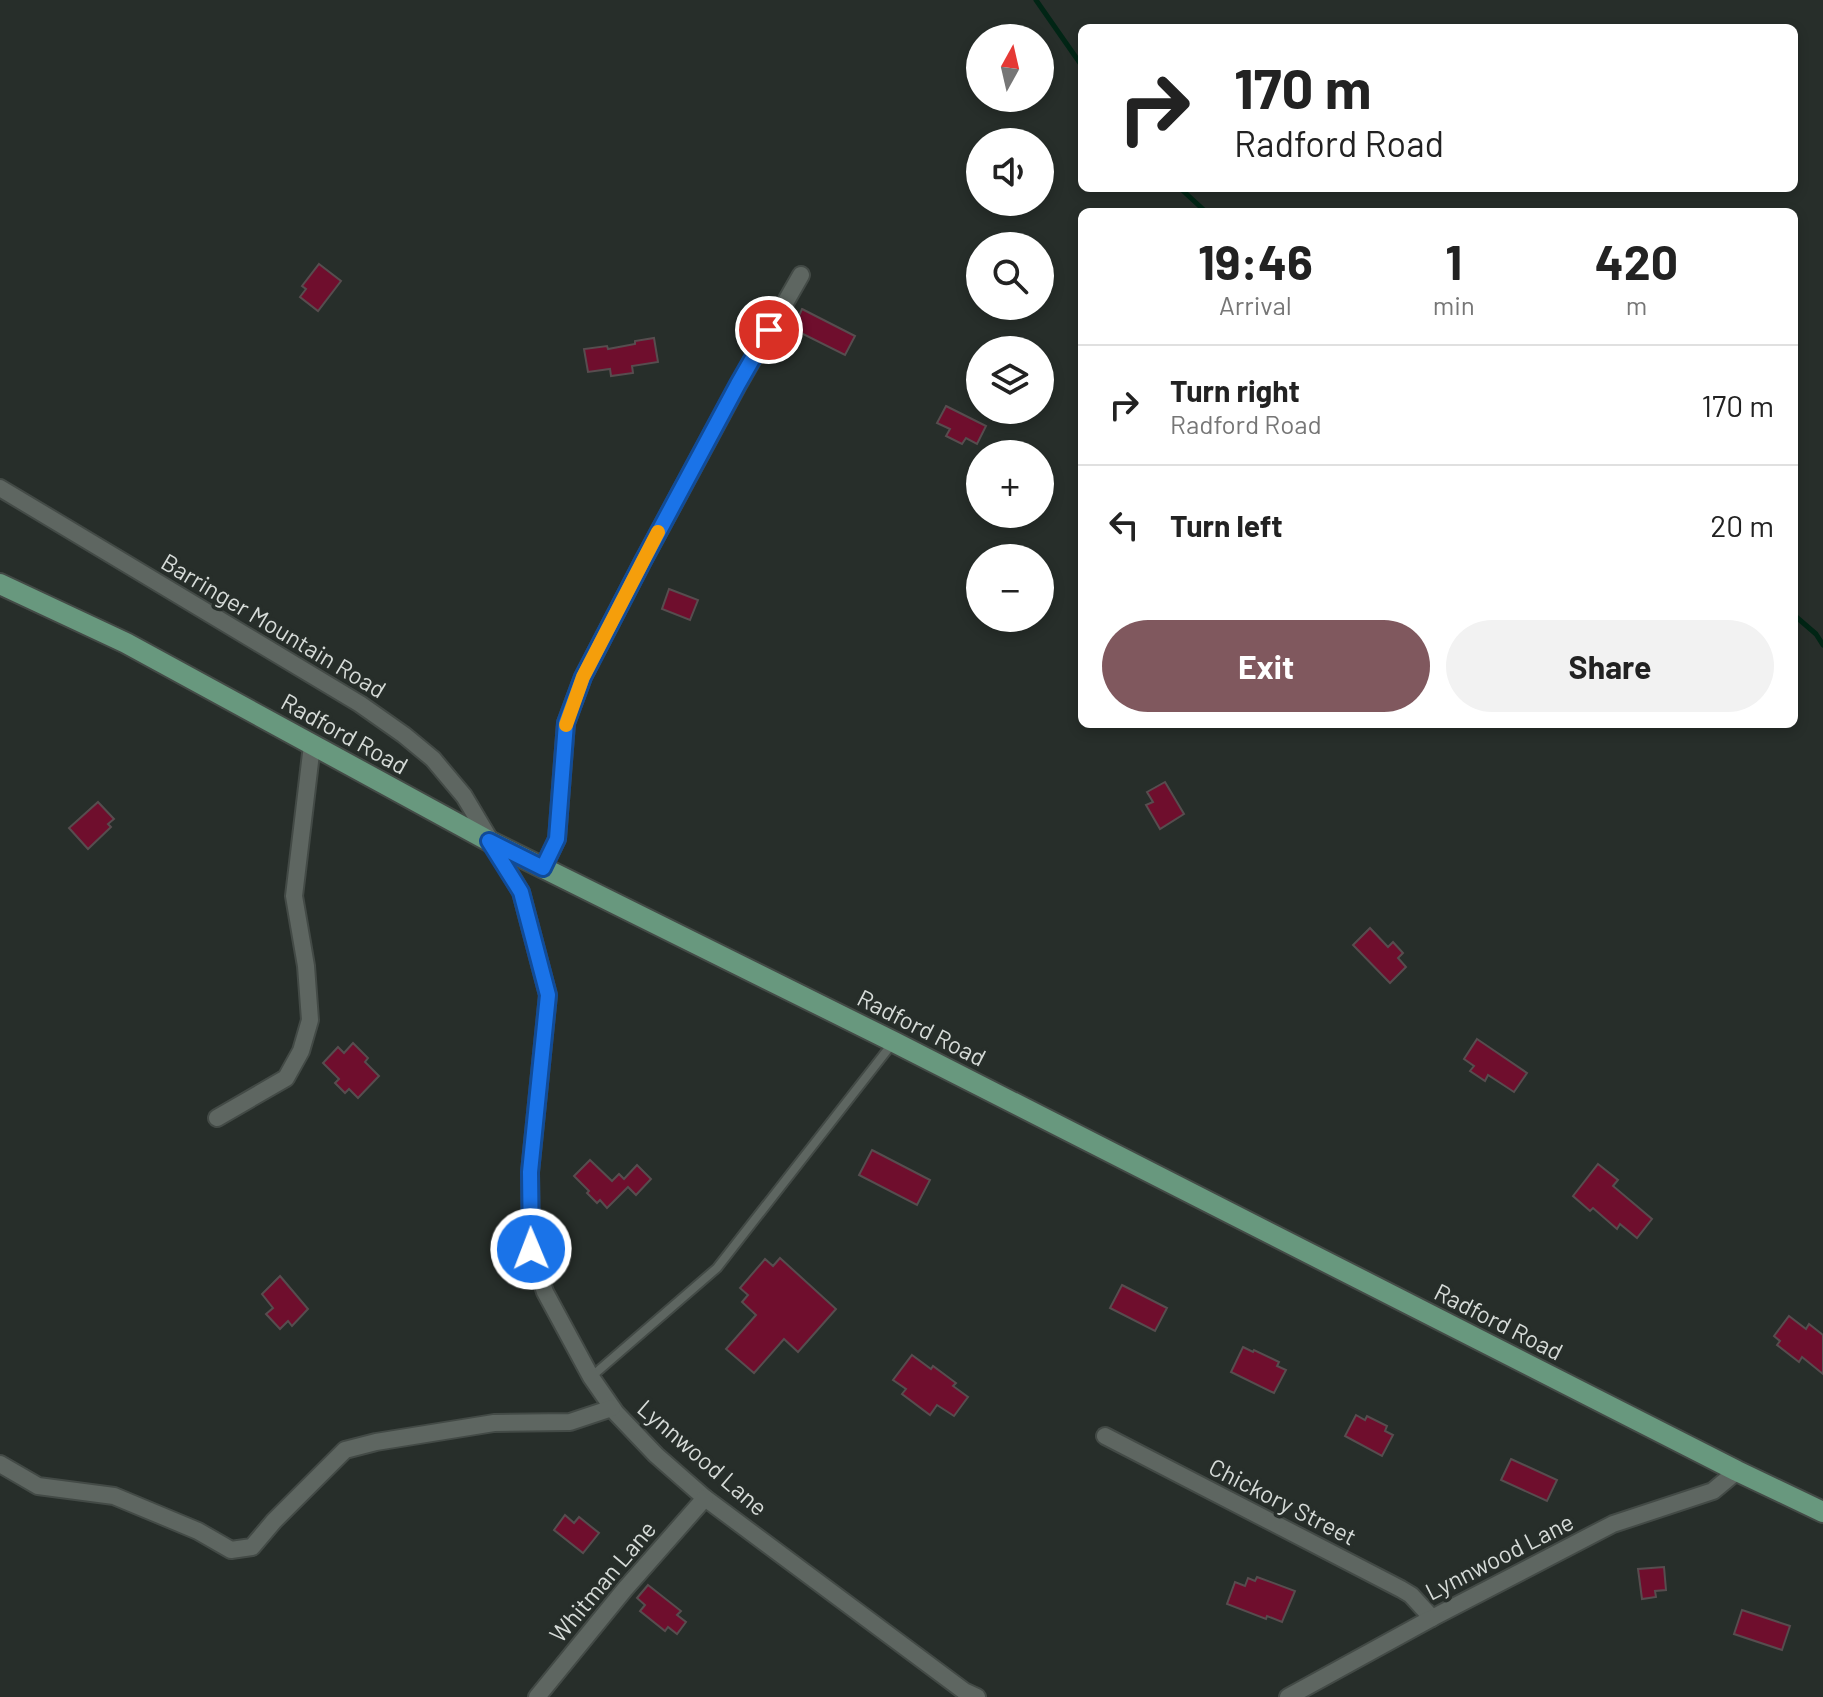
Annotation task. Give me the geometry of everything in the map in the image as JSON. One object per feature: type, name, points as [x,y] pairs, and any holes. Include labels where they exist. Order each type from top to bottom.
[{"type":"main road","name":"Radford Road","points":[[0,584],[126,643],[489,841],[894,1042],[1823,1512]]},
{"type":"street","points":[[543,868],[557,839],[566,723],[583,677],[730,398],[801,275]]},
{"type":"street","name":"Barringer Mountain Road","points":[[0,488],[360,704],[404,735],[433,759],[464,796],[489,841]]},
{"type":"street","points":[[217,1118],[286,1078],[301,1051],[310,1020],[306,966],[294,896],[312,745]]},
{"type":"street","name":"Lynnwood Lane","points":[[489,841],[521,892],[548,995],[530,1172],[531,1249],[545,1292],[591,1377],[612,1408],[656,1455],[705,1498],[964,1691],[977,1697]]},
{"type":"street","points":[[0,1464],[38,1486],[114,1496],[198,1531],[231,1550],[252,1547],[345,1450],[494,1423],[570,1422],[612,1408]]},
{"type":"street","name":"Chickory Street","points":[[1105,1436],[1401,1589],[1411,1595],[1432,1618]]},
{"type":"street","name":"Lynnwood Lane","points":[[1288,1697],[1613,1524],[1713,1491],[1737,1471]]},
{"type":"street","name":"Whitman Lane","points":[[537,1697],[625,1589],[705,1498]]},
{"type":"lane","points":[[591,1377],[717,1268],[894,1042]]},
{"type":"building","points":[[319,264],[341,281],[318,311],[300,297],[306,289],[302,286]]},
{"type":"building","points":[[802,309],[855,336],[845,355],[793,329]]},
{"type":"building","points":[[654,338],[658,362],[632,366],[633,373],[611,376],[610,369],[588,372],[584,349],[607,346],[608,349]]},
{"type":"building","points":[[946,406],[966,416],[966,424],[986,426],[979,440],[966,438],[962,444],[946,436],[950,429],[937,423]]},
{"type":"building","points":[[669,589],[698,600],[690,620],[662,609]]},
{"type":"building","points":[[1165,782],[1184,814],[1160,829],[1146,805],[1153,802],[1147,792]]},
{"type":"building","points":[[98,802],[114,819],[108,824],[111,827],[88,849],[69,828]]},
{"type":"building","points":[[1370,928],[1388,947],[1393,942],[1403,953],[1398,958],[1406,967],[1390,983],[1353,945]]},
{"type":"building","points":[[1477,1039],[1527,1073],[1514,1092],[1488,1075],[1485,1081],[1470,1071],[1474,1066],[1464,1059]]},
{"type":"building","points":[[353,1043],[368,1058],[365,1062],[379,1076],[358,1098],[349,1089],[345,1093],[335,1083],[339,1079],[323,1063],[338,1047],[344,1053]]},
{"type":"building","points":[[872,1150],[930,1180],[917,1205],[859,1175]]},
{"type":"building","points":[[590,1160],[612,1181],[619,1174],[624,1179],[637,1165],[651,1179],[636,1195],[628,1187],[607,1208],[600,1200],[597,1203],[574,1176]]},
{"type":"building","points":[[1598,1164],[1618,1180],[1613,1186],[1652,1219],[1637,1238],[1620,1224],[1617,1229],[1593,1208],[1590,1211],[1573,1196]]},
{"type":"building","points":[[780,1258],[836,1309],[798,1352],[784,1339],[754,1373],[726,1349],[756,1315],[742,1302],[748,1295],[740,1288],[765,1259],[773,1266]]},
{"type":"building","points":[[280,1276],[308,1309],[292,1326],[288,1321],[280,1329],[266,1314],[273,1308],[262,1294]]},
{"type":"building","points":[[1122,1285],[1167,1308],[1155,1331],[1110,1308]]},
{"type":"building","points":[[1789,1316],[1806,1329],[1809,1324],[1823,1335],[1823,1374],[1802,1357],[1799,1362],[1777,1345],[1780,1341],[1774,1336]]},
{"type":"building","points":[[1243,1347],[1279,1362],[1277,1366],[1286,1370],[1274,1393],[1231,1372]]},
{"type":"building","points":[[912,1355],[956,1383],[953,1386],[968,1397],[954,1416],[937,1405],[930,1415],[902,1394],[906,1389],[893,1380]]},
{"type":"building","points":[[1356,1415],[1365,1420],[1367,1416],[1387,1426],[1385,1431],[1393,1435],[1382,1456],[1345,1436]]},
{"type":"building","points":[[1511,1459],[1557,1480],[1547,1501],[1501,1480]]},
{"type":"building","points":[[565,1515],[574,1523],[579,1517],[599,1533],[583,1553],[554,1530]]},
{"type":"building","points":[[1664,1567],[1666,1590],[1655,1591],[1656,1597],[1642,1599],[1638,1569]]},
{"type":"building","points":[[1257,1577],[1295,1591],[1282,1622],[1227,1604],[1235,1582],[1245,1586],[1248,1578],[1255,1581]]},
{"type":"building","points":[[648,1585],[681,1611],[677,1615],[686,1622],[677,1634],[668,1627],[665,1631],[640,1611],[645,1605],[637,1598]]},
{"type":"building","points":[[1742,1610],[1790,1626],[1782,1650],[1734,1634]]},
{"type":"waterway","points":[[1036,0],[1078,60]]},
{"type":"waterway","points":[[1184,192],[1202,208]]},
{"type":"waterway","points":[[1798,618],[1816,634],[1823,645]]},
{"type":"slow traffic","points":[[566,725],[583,677],[658,532]]},
{"type":"route","points":[[531,1249],[530,1172],[548,995],[521,892],[489,841],[543,868],[557,839],[566,723],[583,677],[769,330]]}]
